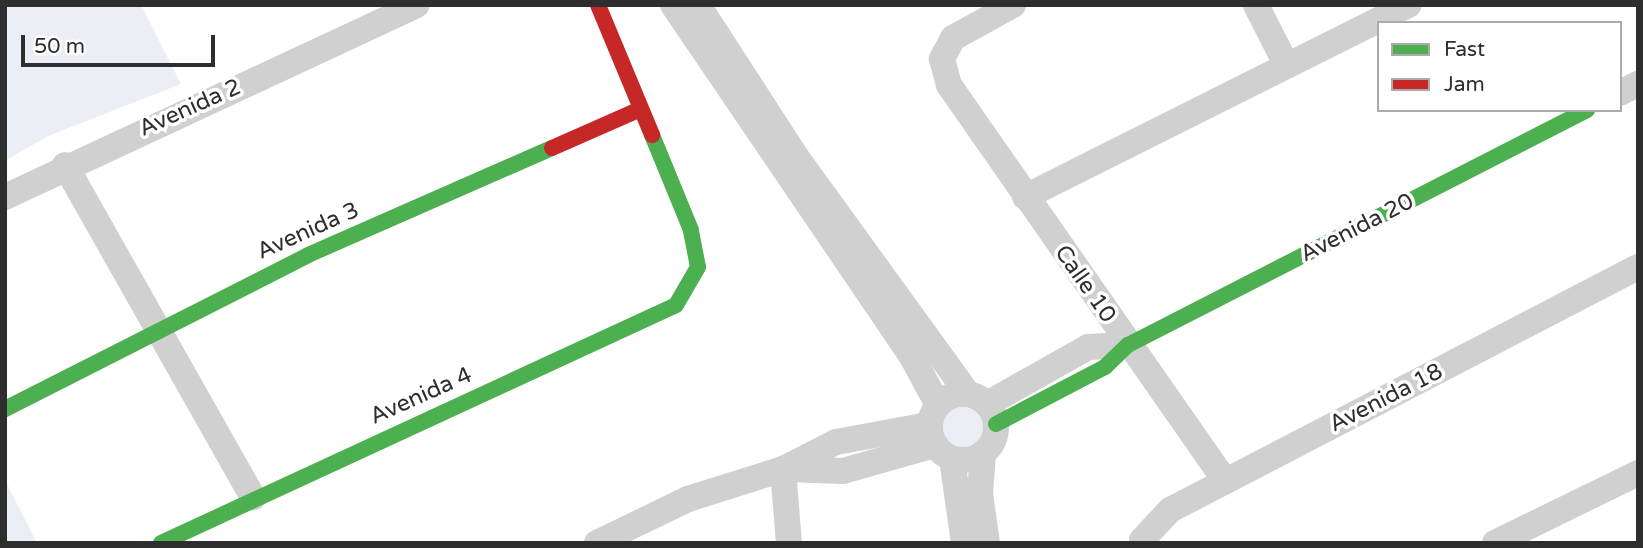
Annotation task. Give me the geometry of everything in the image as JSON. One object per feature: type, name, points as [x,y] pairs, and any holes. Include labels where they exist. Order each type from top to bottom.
[{"type":"street","name":"Avenida 2","points":[[5,197],[65,164],[416,5]]},
{"type":"street","points":[[598,5],[638,110]]},
{"type":"street","points":[[673,5],[786,161],[984,408],[980,494],[987,543]]},
{"type":"street","points":[[698,5],[786,161],[911,355],[938,434],[964,543]]},
{"type":"street","name":"Calle 10","points":[[1013,5],[953,38],[942,59],[949,85],[1128,345],[1226,481]]},
{"type":"street","points":[[1256,5],[1287,66]]},
{"type":"street","points":[[1025,197],[1409,5]]},
{"type":"street","points":[[1622,92],[1638,84]]},
{"type":"street","name":"Avenida 4","points":[[161,543],[253,497],[676,305],[692,284],[698,267],[691,230],[638,110]]},
{"type":"street","name":"Avenida 3","points":[[5,409],[156,327],[638,110]]},
{"type":"street","name":"Avenida 20","points":[[1128,345],[1583,112]]},
{"type":"street","points":[[65,164],[253,497]]},
{"type":"street","name":"Avenida 18","points":[[1142,540],[1171,510],[1638,267]]},
{"type":"street","points":[[597,543],[688,499],[783,469],[843,471],[938,434],[1088,346],[1128,345]]},
{"type":"street","points":[[938,434],[983,453]]},
{"type":"street","points":[[783,469],[789,543]]},
{"type":"street","points":[[1495,543],[1638,473]]},
{"type":"shaded area","points":[[5,5],[141,5],[181,84],[48,136],[5,161]]},
{"type":"shaded area","points":[[963,407],[978,413],[984,428],[978,443],[963,449],[948,443],[942,428],[948,413]]},
{"type":"shaded area","points":[[5,480],[37,543],[5,543]]},
{"type":"traffic: fast","points":[[996,424],[1105,367],[1128,345],[1583,112]]},
{"type":"traffic: fast","points":[[161,543],[676,305],[698,267],[691,230],[652,135]]},
{"type":"traffic: fast","points":[[5,409],[308,255],[552,148]]},
{"type":"traffic: jam","points":[[598,5],[652,135]]},
{"type":"traffic: jam","points":[[552,148],[638,110]]}]
